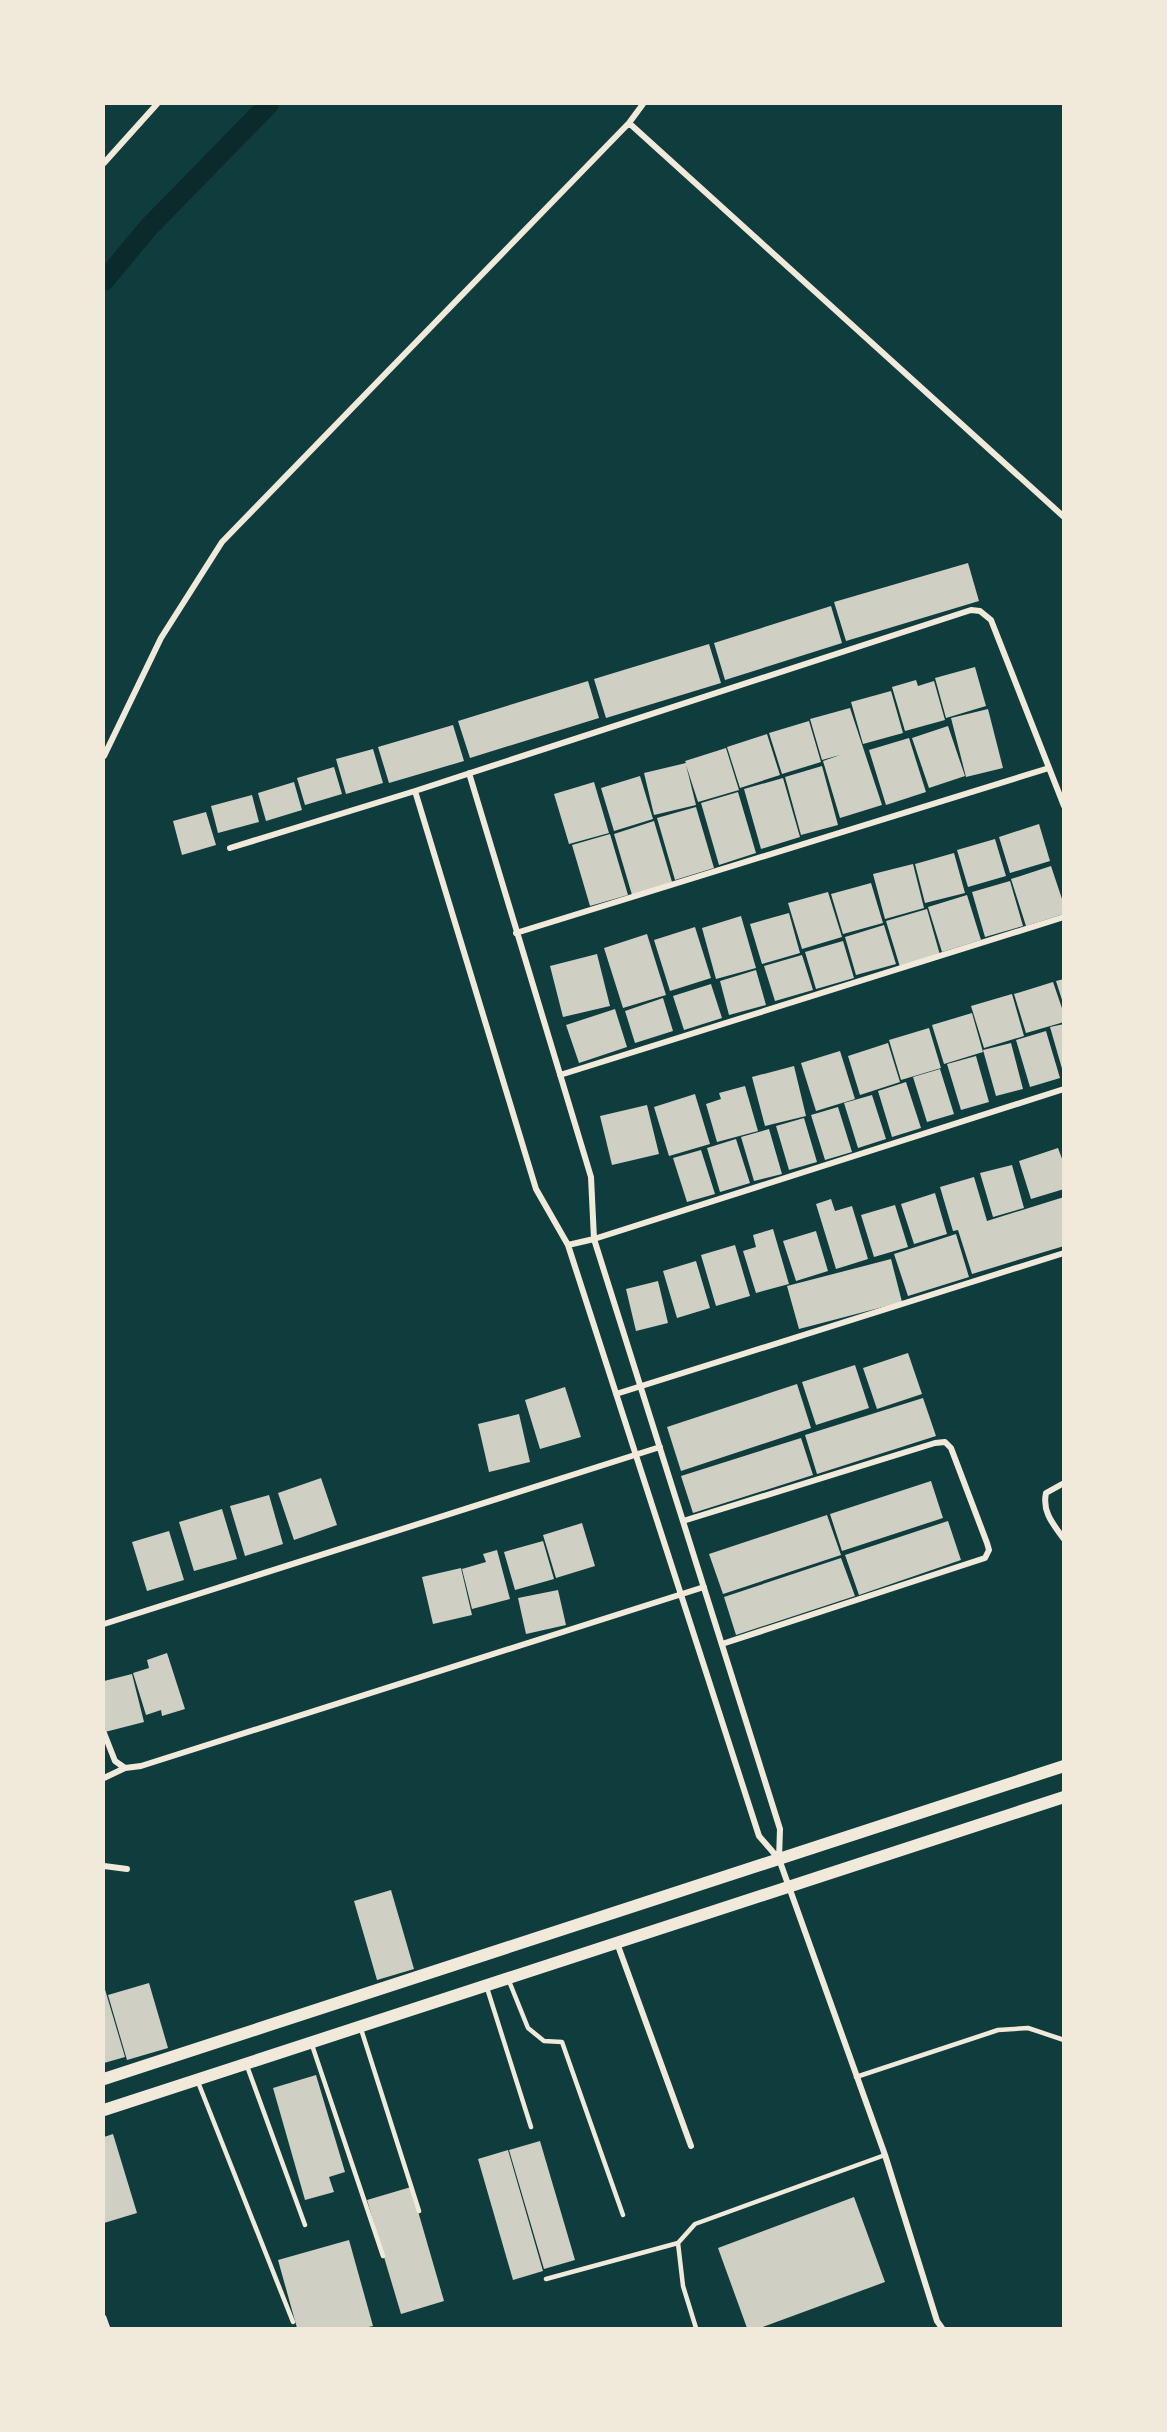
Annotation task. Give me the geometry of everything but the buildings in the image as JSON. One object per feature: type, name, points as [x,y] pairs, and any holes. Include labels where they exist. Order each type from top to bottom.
[{"type":"main road","points":[[104,2079],[1064,1766]]},
{"type":"main road","points":[[104,2110],[1064,1797]]},
{"type":"street","points":[[104,163],[157,104]]},
{"type":"street","points":[[104,756],[161,638],[222,542],[629,123],[643,104]]},
{"type":"street","points":[[629,123],[1064,517]]},
{"type":"street","points":[[230,848],[415,791],[971,610],[980,610],[991,620],[1064,806]]},
{"type":"street","points":[[516,933],[1049,768]]},
{"type":"street","points":[[470,773],[516,933],[591,1177],[594,1239],[780,1829],[779,1859],[885,2155],[937,2321],[942,2328]]},
{"type":"street","points":[[415,791],[536,1189],[568,1245],[759,1836],[779,1859]]},
{"type":"street","points":[[560,1075],[1064,917]]},
{"type":"street","points":[[568,1245],[594,1239],[1064,1089]]},
{"type":"street","points":[[616,1394],[1064,1253]]},
{"type":"street","points":[[683,1521],[935,1443],[945,1442],[951,1448],[987,1543],[989,1550],[985,1558],[722,1644]]},
{"type":"street","points":[[104,1624],[660,1447]]},
{"type":"street","points":[[1064,1483],[1046,1493],[1044,1504],[1046,1513],[1064,1539]]},
{"type":"street","points":[[104,1778],[125,1768],[141,1766],[704,1587]]},
{"type":"street","points":[[104,1732],[115,1761],[125,1768]]},
{"type":"street","points":[[104,1866],[127,1869]]},
{"type":"street","points":[[617,1942],[691,2146]]},
{"type":"lane","points":[[508,1978],[528,2028],[543,2041],[562,2042],[623,2215]]},
{"type":"lane","points":[[486,1985],[531,2127]]},
{"type":"lane","points":[[360,2026],[419,2211]]},
{"type":"lane","points":[[856,2077],[998,2030],[1028,2028],[1064,2040]]},
{"type":"lane","points":[[311,2042],[383,2256]]},
{"type":"lane","points":[[246,2063],[305,2225]]},
{"type":"lane","points":[[197,2079],[293,2322]]},
{"type":"lane","points":[[546,2278],[678,2242],[695,2224],[718,2214],[744,2207],[885,2155]]},
{"type":"lane","points":[[678,2242],[683,2286],[696,2328]]},
{"type":"lane","points":[[104,2317],[108,2328]]},
{"type":"waterway","points":[[104,281],[148,228],[269,104]]}]
